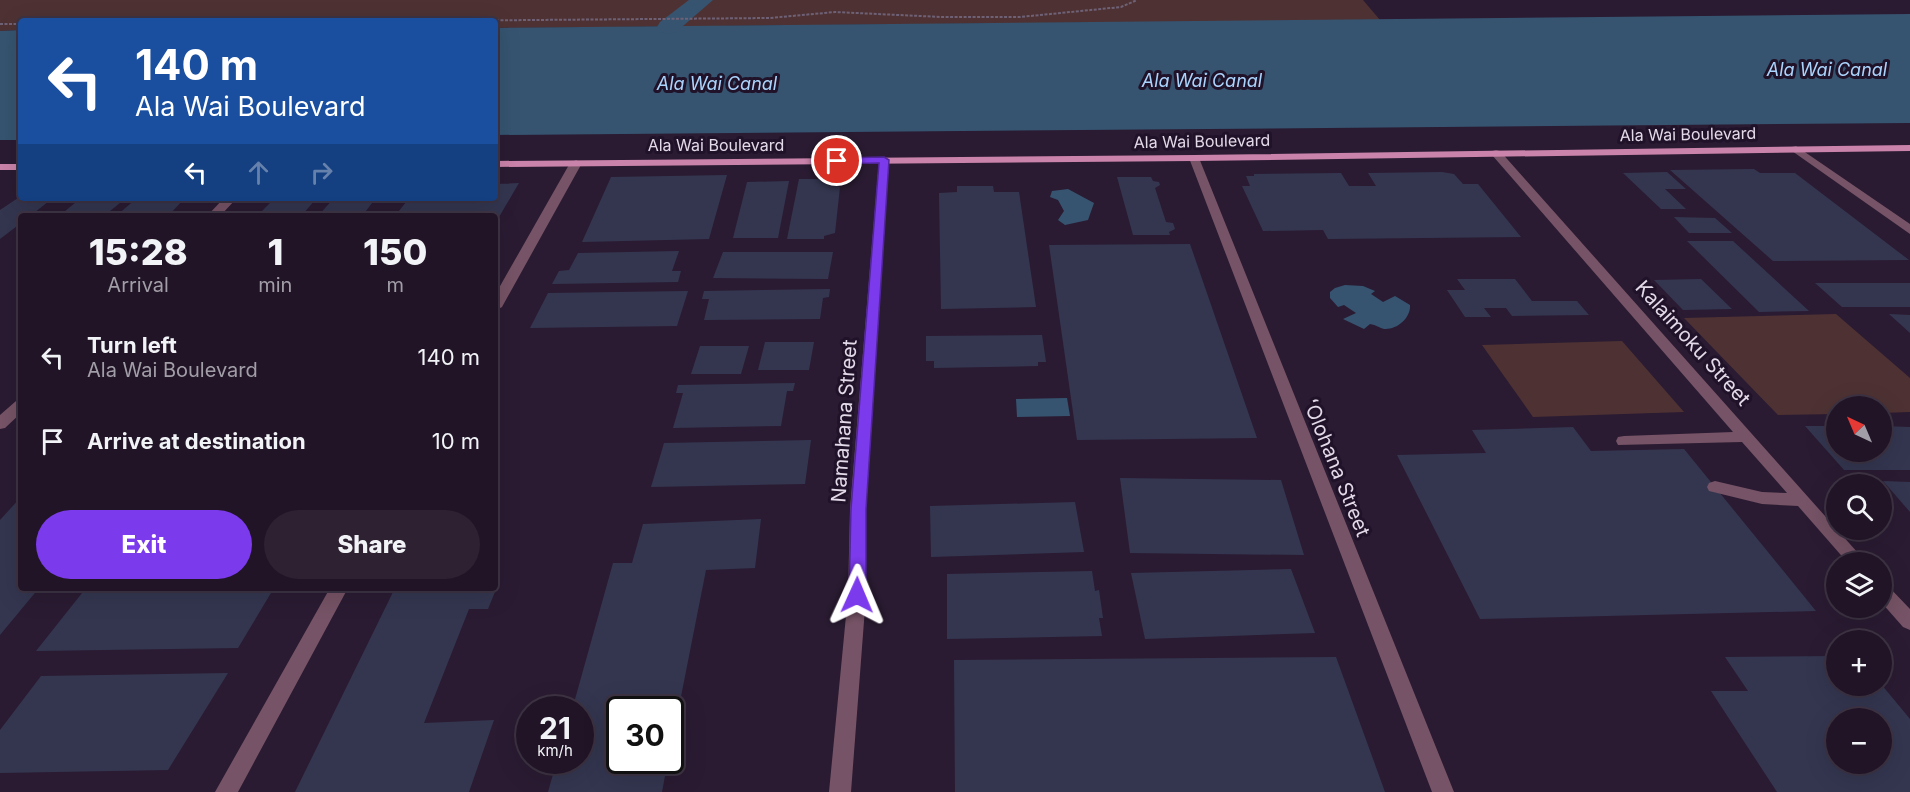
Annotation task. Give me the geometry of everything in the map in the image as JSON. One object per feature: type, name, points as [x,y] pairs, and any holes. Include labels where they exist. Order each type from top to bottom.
[{"type":"main road","name":"Ala Wai Boulevard","points":[[498,164],[1194,158],[1910,148]]},
{"type":"main road","points":[[0,167],[18,167]]},
{"type":"street","points":[[1796,149],[1910,230]]},
{"type":"street","name":"Kalaimoku Street","points":[[1496,153],[1848,552]]},
{"type":"street","name":"ʻOlohana Street","points":[[1194,158],[1443,792]]},
{"type":"street","name":"Namahana Street","points":[[840,792],[857,595],[858,509],[884,160]]},
{"type":"street","points":[[498,303],[576,163]]},
{"type":"street","points":[[216,213],[228,201]]},
{"type":"street","points":[[0,424],[18,407]]},
{"type":"street","points":[[1624,441],[1746,437]]},
{"type":"street","points":[[1715,488],[1762,498],[1801,500]]},
{"type":"street","points":[[226,792],[337,591]]},
{"type":"street","points":[[1892,602],[1910,622]]},
{"type":"path","points":[[498,20],[770,18],[835,12],[941,17],[1020,17],[1121,7],[1137,0]]},
{"type":"path","points":[[0,24],[18,24]]},
{"type":"shaded area","points":[[0,0],[1363,0],[1380,20],[498,28],[498,18],[18,18],[18,30],[0,31]]},
{"type":"shaded area","points":[[1836,314],[1910,378],[1910,412],[1892,413],[1892,396],[1826,396],[1826,414],[1778,415],[1684,318]]},
{"type":"shaded area","points":[[1622,341],[1684,412],[1533,417],[1482,345]]},
{"type":"water","name":"Ala Wai Canal","points":[[1910,14],[1910,123],[498,135],[498,28]]},
{"type":"water","points":[[18,30],[18,140],[0,140],[0,31]]},
{"type":"water","points":[[1068,189],[1094,203],[1088,220],[1065,225],[1058,220],[1064,211],[1058,200],[1050,197],[1052,191]]},
{"type":"water","points":[[1345,285],[1363,286],[1375,291],[1371,294],[1383,302],[1395,296],[1410,305],[1406,319],[1394,328],[1384,329],[1370,324],[1364,329],[1343,319],[1356,313],[1344,305],[1338,307],[1330,298],[1330,292]]},
{"type":"water","points":[[1067,398],[1070,416],[1017,417],[1016,399]]},
{"type":"building","points":[[1754,169],[1760,173],[1795,173],[1909,260],[1773,261],[1670,170]]},
{"type":"building","points":[[1442,172],[1454,174],[1463,184],[1478,184],[1521,237],[1328,239],[1323,230],[1263,231],[1242,186],[1250,186],[1246,176],[1254,176],[1254,174],[1341,173],[1349,186],[1376,186],[1368,173]]},
{"type":"building","points":[[1667,172],[1686,189],[1665,189],[1686,209],[1661,209],[1623,173]]},
{"type":"building","points":[[727,175],[709,239],[582,242],[611,177]]},
{"type":"building","points":[[1117,177],[1151,177],[1153,181],[1159,182],[1160,185],[1155,188],[1166,222],[1173,223],[1175,229],[1169,232],[1170,235],[1133,235]]},
{"type":"building","points":[[799,179],[832,179],[831,184],[840,187],[835,233],[824,236],[824,239],[787,239]]},
{"type":"building","points":[[789,181],[778,238],[733,238],[747,182]]},
{"type":"building","points":[[519,183],[499,217],[498,213],[397,213],[406,202],[414,201],[498,201],[498,184]]},
{"type":"building","points":[[957,186],[993,186],[994,192],[1019,192],[1036,307],[941,309],[939,193],[957,192]]},
{"type":"building","points":[[18,198],[18,201],[49,201],[34,213],[18,213],[18,225],[0,239],[0,210]]},
{"type":"building","points":[[77,201],[122,201],[108,213],[63,213]]},
{"type":"building","points":[[134,201],[182,201],[171,213],[120,213]]},
{"type":"building","points":[[272,201],[314,201],[304,213],[260,213]]},
{"type":"building","points":[[331,201],[374,201],[364,213],[321,213]]},
{"type":"building","points":[[1674,217],[1715,218],[1732,233],[1689,233]]},
{"type":"building","points":[[1687,241],[1733,241],[1809,311],[1759,312]]},
{"type":"building","points":[[1190,244],[1257,438],[1077,440],[1049,245]]},
{"type":"building","points":[[679,251],[672,271],[681,271],[678,282],[552,284],[559,271],[569,270],[578,253]]},
{"type":"building","points":[[723,252],[833,252],[828,279],[713,278]]},
{"type":"building","points":[[1457,279],[1515,279],[1532,301],[1577,301],[1589,315],[1512,316],[1506,308],[1484,308],[1491,317],[1465,317],[1447,290],[1465,290]]},
{"type":"building","points":[[1701,279],[1732,309],[1683,310],[1654,280]]},
{"type":"building","points":[[1815,283],[1910,283],[1910,307],[1842,307]]},
{"type":"building","points":[[830,289],[829,297],[823,298],[820,319],[704,320],[709,299],[702,299],[704,291]]},
{"type":"building","points":[[688,291],[677,326],[530,328],[548,293]]},
{"type":"building","points":[[1889,314],[1910,315],[1910,333]]},
{"type":"building","points":[[1042,335],[1046,362],[1038,362],[1038,366],[934,368],[934,361],[926,361],[926,336]]},
{"type":"building","points":[[765,342],[814,342],[809,370],[758,370]]},
{"type":"building","points":[[700,346],[749,346],[741,374],[691,374]]},
{"type":"building","points":[[795,383],[793,391],[787,391],[781,426],[673,428],[683,393],[676,393],[678,385]]},
{"type":"building","points":[[1805,426],[1826,426],[1826,450]]},
{"type":"building","points":[[1892,426],[1910,427],[1910,470],[1844,470],[1837,462],[1892,462]]},
{"type":"building","points":[[1573,427],[1591,451],[1684,449],[1816,611],[1480,619],[1397,455],[1486,453],[1472,430]]},
{"type":"building","points":[[811,440],[805,484],[651,487],[664,443]]},
{"type":"building","points":[[1120,478],[1281,480],[1304,555],[1130,553]]},
{"type":"building","points":[[1892,481],[1910,482],[1910,512],[1892,491]]},
{"type":"building","points":[[18,500],[18,591],[37,591],[0,635],[0,520]]},
{"type":"building","points":[[1075,502],[1084,552],[931,557],[930,506]]},
{"type":"building","points":[[761,519],[755,568],[706,570],[681,696],[606,696],[606,774],[665,774],[662,792],[548,792],[553,774],[594,774],[594,696],[576,696],[613,563],[632,563],[643,524]]},
{"type":"building","points":[[1291,569],[1315,633],[1145,639],[1131,573]]},
{"type":"building","points":[[1092,571],[1095,591],[1099,590],[1103,618],[1099,618],[1102,636],[947,639],[947,574]]},
{"type":"building","points":[[84,591],[272,591],[238,648],[36,651]]},
{"type":"building","points":[[394,591],[495,591],[488,609],[469,609],[424,723],[494,720],[469,792],[295,792]]},
{"type":"building","points":[[1826,656],[1826,696],[1891,696],[1910,719],[1910,792],[1777,792],[1711,691],[1748,691],[1725,657]]},
{"type":"building","points":[[1336,657],[1385,792],[955,792],[954,660]]},
{"type":"building","points":[[228,673],[168,770],[0,773],[0,730],[41,676]]},
{"type":"waterway","points":[[668,27],[702,0]]},
{"type":"route","points":[[837,161],[884,160],[858,509],[857,595]]}]
